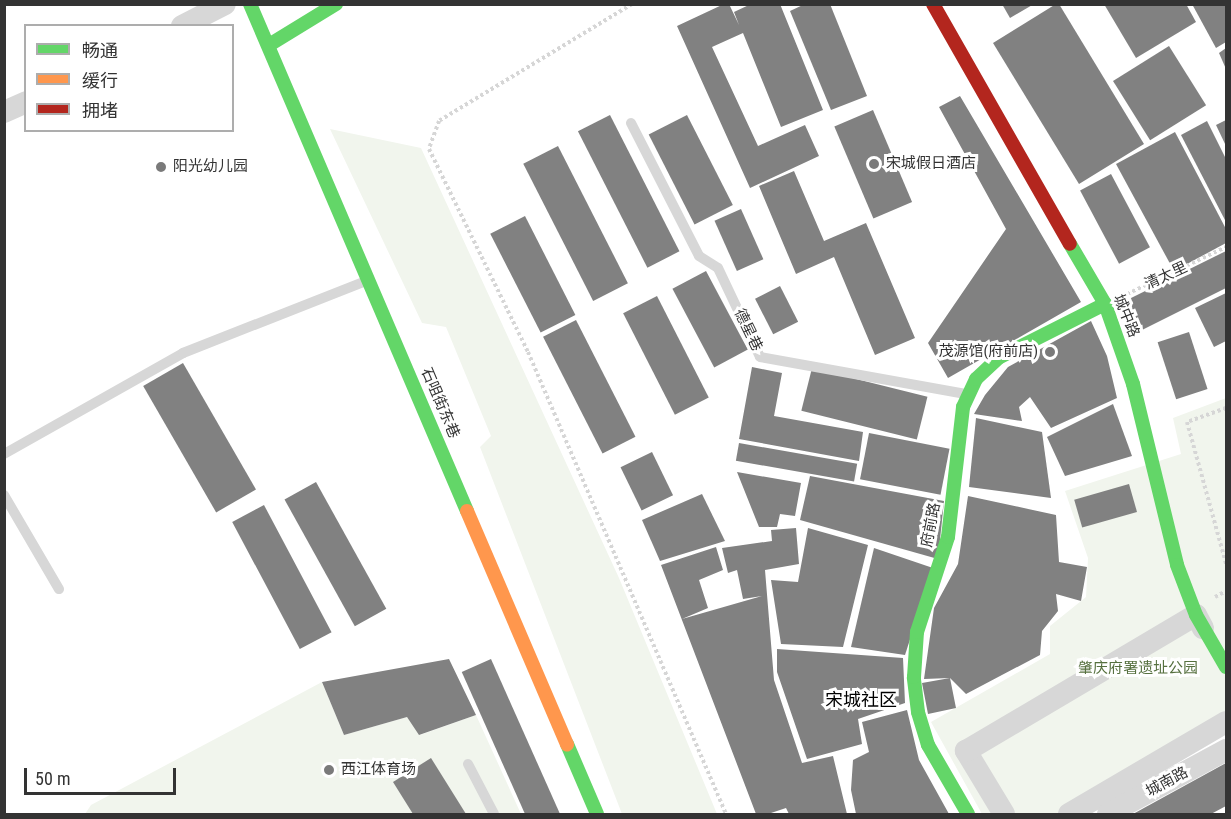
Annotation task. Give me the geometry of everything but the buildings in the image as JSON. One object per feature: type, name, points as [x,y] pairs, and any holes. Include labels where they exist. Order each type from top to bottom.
[{"type":"street","points":[[186,24],[225,4]]},
{"type":"street","name":"石咀街东巷","points":[[250,4],[597,814]]},
{"type":"street","points":[[269,45],[336,4]]},
{"type":"street","name":"城中路","points":[[933,4],[1105,304],[1134,384],[1177,565],[1196,615]]},
{"type":"street","points":[[4,112],[24,103]]},
{"type":"street","name":"府前路","points":[[968,814],[928,745],[918,711],[914,677],[917,632],[948,537],[963,407],[976,380],[1000,357],[1105,304]]},
{"type":"street","points":[[1004,814],[966,751],[1196,615],[1227,667]]},
{"type":"street","points":[[1069,814],[1227,722]]},
{"type":"street","name":"城南路","points":[[1108,814],[1227,750]]},
{"type":"lane","name":"德星巷","points":[[631,123],[699,256],[718,268],[760,357],[969,394]]},
{"type":"lane","points":[[4,454],[183,353],[369,279]]},
{"type":"lane","points":[[4,495],[59,589]]},
{"type":"lane","points":[[468,764],[494,814]]},
{"type":"path","points":[[632,4],[440,121],[429,149],[528,352],[726,814]]},
{"type":"path","name":"清太里","points":[[1105,304],[1227,247]]},
{"type":"path","points":[[1227,408],[1187,422],[1227,564]]},
{"type":"green space","points":[[330,129],[421,148],[619,578],[717,814],[622,814],[480,447],[491,436],[446,327],[422,323]]},
{"type":"green space","name":"肇庆府署遗址公园","points":[[1226,398],[1226,722],[1082,814],[982,814],[931,722],[1050,654],[1050,626],[1086,597],[1088,558],[1065,491],[1181,454],[1173,418]]},
{"type":"green space","name":"西江体育场","points":[[322,682],[344,735],[407,717],[420,735],[476,715],[521,814],[85,814],[91,805]]},
{"type":"traffic: fast","points":[[250,4],[467,511]]},
{"type":"traffic: fast","points":[[269,45],[336,4]]},
{"type":"traffic: fast","points":[[1070,244],[1105,304],[1133,384],[1177,565],[1196,615],[1226,667]]},
{"type":"traffic: fast","points":[[968,814],[928,745],[918,712],[914,677],[917,632],[948,537],[963,407],[976,379],[1000,357],[1105,304]]},
{"type":"traffic: fast","points":[[567,744],[597,814]]},
{"type":"traffic: slow","points":[[467,511],[567,744]]},
{"type":"traffic: jam","points":[[933,4],[1070,244]]},
{"type":"place","name":"宋城假日酒店","points":[[874,164]]},
{"type":"place","name":"阳光幼儿园","points":[[161,167]]},
{"type":"place","name":"茂源馆(府前店)","points":[[1050,352]]},
{"type":"place","name":"西江体育场","points":[[329,770]]},
{"type":"district","name":"宋城社区","points":[[861,700]]}]
